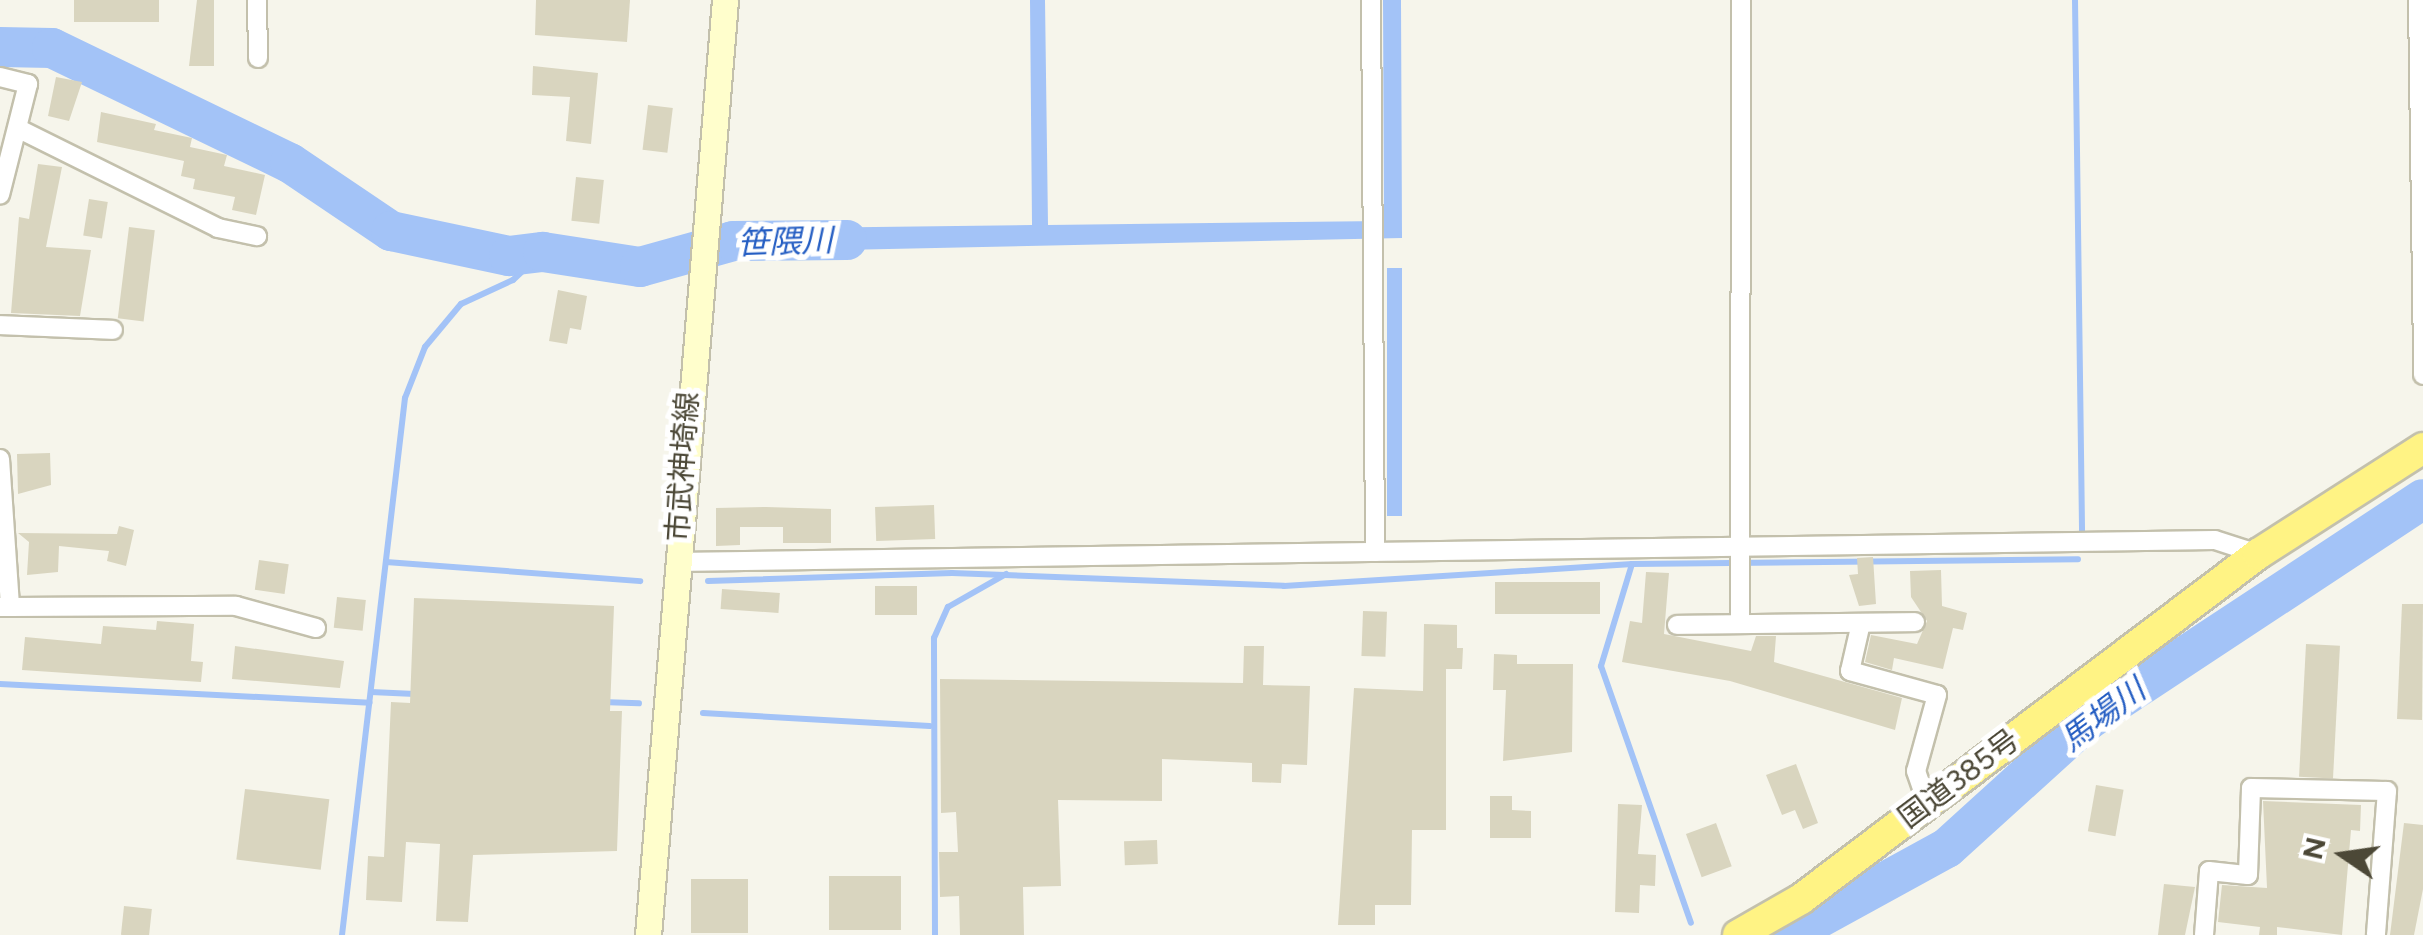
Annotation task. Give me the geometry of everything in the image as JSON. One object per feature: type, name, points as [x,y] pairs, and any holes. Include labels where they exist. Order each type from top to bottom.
[{"type":"highway","name":"国道385号","points":[[1738,935],[1800,899],[2258,554],[2423,448]]},
{"type":"main road","name":"市武神埼線","points":[[648,935],[698,265],[725,0]]},
{"type":"street","points":[[257,0],[258,58]]},
{"type":"street","points":[[1370,0],[1374,552]]},
{"type":"street","points":[[1740,624],[1744,546],[1741,0]]},
{"type":"street","points":[[2418,0],[2423,375]]},
{"type":"street","points":[[0,77],[28,84],[0,195]]},
{"type":"street","points":[[19,130],[218,228],[258,236]]},
{"type":"street","points":[[0,325],[113,330]]},
{"type":"street","points":[[0,459],[5,607],[236,606],[316,628]]},
{"type":"street","points":[[676,562],[2215,540],[2258,554]]},
{"type":"street","points":[[1677,625],[1915,622]]},
{"type":"street","points":[[1860,623],[1850,671],[1937,695],[1916,770],[1928,803]]},
{"type":"street","points":[[2204,935],[2209,871],[2248,875],[2251,788],[2387,791],[2376,935]]},
{"type":"water","points":[[1030,0],[1045,0],[1048,225],[1384,221],[1383,0],[1401,0],[1402,238],[794,251],[793,228],[1032,225]]},
{"type":"water","points":[[1387,268],[1402,268],[1402,516],[1387,516]]},
{"type":"building","points":[[74,0],[159,0],[159,22],[74,22]]},
{"type":"building","points":[[197,0],[214,0],[214,66],[189,66]]},
{"type":"building","points":[[536,0],[630,0],[627,42],[535,35]]},
{"type":"building","points":[[533,66],[598,73],[591,144],[566,141],[570,97],[532,95]]},
{"type":"building","points":[[56,77],[82,82],[69,121],[48,116]]},
{"type":"building","points":[[648,105],[673,108],[667,153],[643,150]]},
{"type":"building","points":[[101,112],[156,124],[154,130],[192,138],[190,147],[227,155],[224,166],[265,175],[256,215],[232,210],[235,197],[193,189],[195,179],[181,176],[184,161],[97,142]]},
{"type":"building","points":[[38,164],[62,167],[46,247],[91,250],[80,316],[11,313],[19,217],[29,219]]},
{"type":"building","points":[[576,177],[604,180],[599,224],[571,221]]},
{"type":"building","points":[[89,199],[108,202],[102,239],[83,236]]},
{"type":"building","points":[[129,227],[155,230],[144,321],[118,318]]},
{"type":"building","points":[[558,290],[587,296],[581,330],[570,328],[567,344],[549,341]]},
{"type":"building","points":[[50,453],[51,485],[18,494],[17,454]]},
{"type":"building","points":[[934,505],[935,539],[876,541],[875,507]]},
{"type":"building","points":[[716,508],[831,509],[831,543],[783,543],[783,527],[740,527],[740,545],[716,546]]},
{"type":"building","points":[[119,526],[134,530],[126,566],[107,561],[109,551],[59,546],[58,572],[27,575],[29,542],[18,533],[117,534]]},
{"type":"building","points":[[1873,557],[1876,604],[1859,606],[1849,575],[1858,574],[1857,558]]},
{"type":"building","points":[[259,560],[289,564],[285,594],[255,590]]},
{"type":"building","points":[[1941,570],[1942,606],[1967,613],[1963,630],[1953,628],[1943,669],[1894,658],[1892,670],[1865,662],[1871,635],[1917,644],[1927,621],[1911,597],[1910,571]]},
{"type":"building","points":[[1646,572],[1669,573],[1664,634],[1751,651],[1756,636],[1776,636],[1774,662],[1902,698],[1895,730],[1730,681],[1622,662],[1630,621],[1642,623]]},
{"type":"building","points":[[1495,582],[1600,582],[1600,614],[1495,614]]},
{"type":"building","points":[[875,586],[917,586],[917,615],[875,615]]},
{"type":"building","points":[[722,589],[780,593],[778,613],[721,609]]},
{"type":"building","points":[[337,597],[366,600],[363,631],[334,628]]},
{"type":"building","points":[[414,598],[614,606],[610,711],[622,711],[617,851],[473,855],[468,922],[436,921],[440,844],[406,842],[402,902],[366,900],[368,856],[384,857],[391,702],[410,703]]},
{"type":"building","points":[[2402,604],[2423,604],[2422,720],[2397,719]]},
{"type":"building","points":[[1363,611],[1387,612],[1385,657],[1361,656]]},
{"type":"building","points":[[157,621],[194,624],[191,661],[203,662],[201,682],[22,670],[25,637],[101,644],[103,626],[156,630]]},
{"type":"building","points":[[1424,624],[1457,625],[1457,648],[1463,648],[1462,669],[1446,669],[1446,830],[1412,830],[1411,905],[1375,905],[1375,925],[1338,925],[1354,688],[1423,691]]},
{"type":"building","points":[[2306,644],[2340,646],[2333,779],[2299,777]]},
{"type":"building","points":[[235,646],[344,661],[340,688],[232,679]]},
{"type":"building","points":[[1244,646],[1264,646],[1263,685],[1310,686],[1307,765],[1282,764],[1281,783],[1252,782],[1252,763],[1162,759],[1162,801],[1058,800],[1061,886],[1023,887],[1024,935],[960,935],[959,896],[940,897],[939,852],[958,852],[956,812],[941,813],[940,679],[1243,683]]},
{"type":"building","points":[[1494,654],[1517,655],[1517,664],[1573,664],[1572,752],[1503,761],[1506,690],[1493,690]]},
{"type":"building","points":[[1796,764],[1818,823],[1803,829],[1795,810],[1782,815],[1766,775]]},
{"type":"building","points":[[2096,785],[2124,790],[2115,836],[2088,831]]},
{"type":"building","points":[[245,789],[329,799],[321,870],[236,859]]},
{"type":"building","points":[[1490,796],[1512,796],[1512,810],[1531,811],[1531,838],[1490,838]]},
{"type":"building","points":[[2263,801],[2361,805],[2360,831],[2351,830],[2342,935],[2277,927],[2277,935],[2259,935],[2260,927],[2218,922],[2222,885],[2267,888]]},
{"type":"building","points":[[1618,804],[1642,805],[1638,854],[1656,855],[1655,886],[1640,885],[1639,913],[1615,912]]},
{"type":"building","points":[[1716,823],[1732,866],[1702,877],[1686,834]]},
{"type":"building","points":[[2404,823],[2423,825],[2423,889],[2414,935],[2390,935]]},
{"type":"building","points":[[1157,840],[1158,864],[1125,865],[1124,841]]},
{"type":"building","points":[[829,876],[901,876],[901,930],[829,930]]},
{"type":"building","points":[[691,879],[748,879],[748,933],[691,933]]},
{"type":"building","points":[[2164,884],[2195,887],[2185,935],[2158,935]]},
{"type":"building","points":[[124,906],[152,909],[149,935],[121,935]]},
{"type":"waterway","points":[[2075,0],[2082,531]]},
{"type":"waterway","name":"笹隈川","points":[[0,47],[52,48],[290,163],[391,231],[509,256],[543,252],[640,267],[733,241],[847,240]]},
{"type":"waterway","points":[[342,935],[405,398],[425,347],[461,304],[513,280],[543,252]]},
{"type":"waterway","name":"馬場川","points":[[1788,935],[1947,848],[2088,720],[2423,499]]},
{"type":"waterway","points":[[708,581],[952,573],[1284,586],[1632,564],[2078,559]]},
{"type":"waterway","points":[[386,562],[640,581]]},
{"type":"waterway","points":[[1632,564],[1601,666],[1691,923]]},
{"type":"waterway","points":[[935,935],[934,638],[948,607],[1006,574]]},
{"type":"waterway","points":[[0,684],[370,703]]},
{"type":"waterway","points":[[371,692],[415,694]]},
{"type":"waterway","points":[[602,702],[639,703]]},
{"type":"waterway","points":[[703,713],[930,726]]}]
